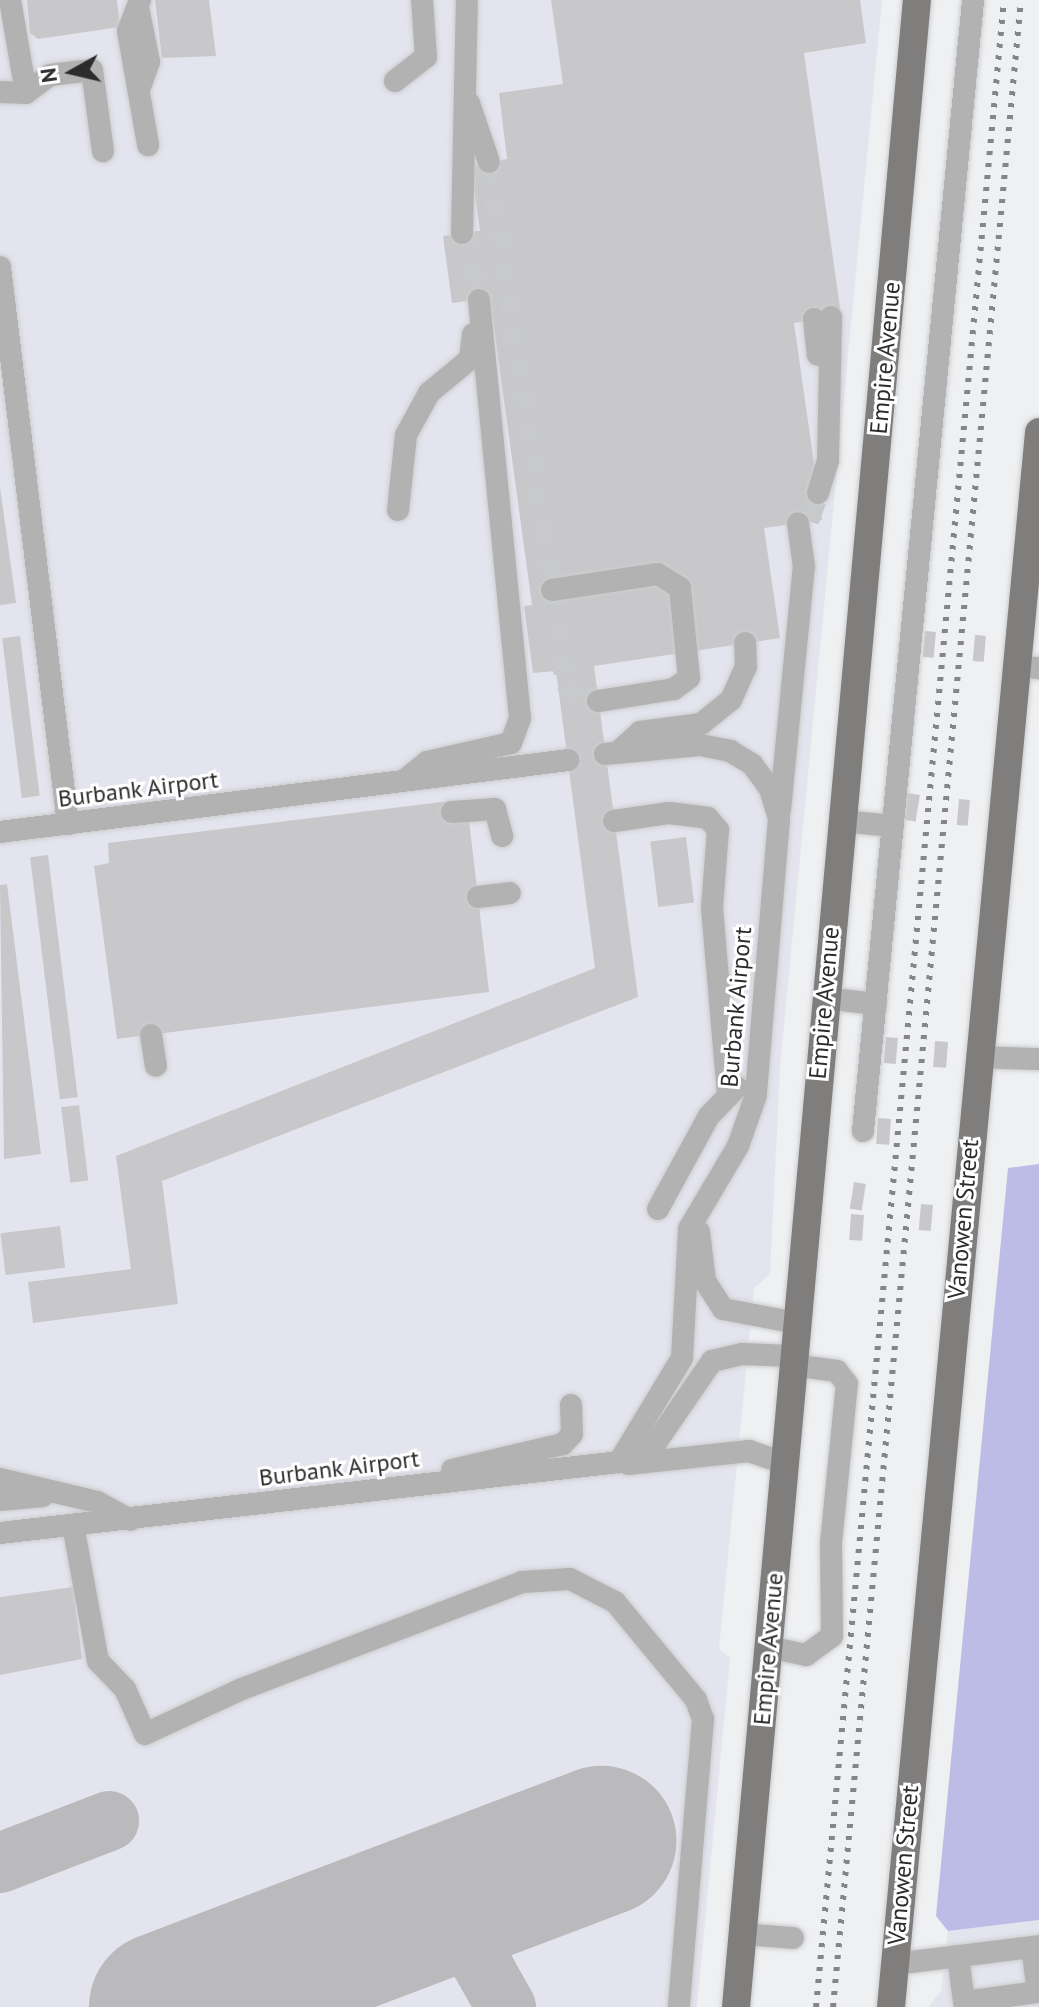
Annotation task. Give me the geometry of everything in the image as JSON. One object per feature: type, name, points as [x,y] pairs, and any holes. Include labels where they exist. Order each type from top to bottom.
[{"type":"main road","name":"Empire Avenue","points":[[736,2007],[917,0]]},
{"type":"main road","name":"Vanowen Street","points":[[891,2007],[978,1057],[1027,667],[1039,432]]},
{"type":"street","points":[[10,0],[26,93]]},
{"type":"street","points":[[395,81],[426,57],[422,0]]},
{"type":"street","points":[[466,233],[460,174],[469,103],[467,0]]},
{"type":"street","points":[[863,1131],[973,0]]},
{"type":"street","points":[[139,6],[128,31],[148,145]]},
{"type":"street","points":[[0,92],[26,93],[50,75],[92,70],[103,151]]},
{"type":"street","points":[[469,103],[489,162]]},
{"type":"street","points":[[0,267],[68,824]]},
{"type":"street","points":[[398,510],[406,435],[429,393],[470,359],[476,300],[520,718],[511,743],[427,762],[405,780]]},
{"type":"street","points":[[818,493],[827,432],[822,318]]},
{"type":"street","points":[[779,819],[804,567],[803,522]]},
{"type":"street","points":[[552,590],[658,574],[680,588],[689,678],[674,689],[598,701]]},
{"type":"street","name":"Burbank Airport","points":[[0,1533],[619,1462],[667,1390],[687,1344],[686,1244],[696,1219],[746,1127],[758,1066],[779,819],[770,789],[752,764],[730,751],[700,745],[611,753],[640,732],[701,724],[731,700],[746,667],[745,643]]},
{"type":"street","name":"Burbank Airport","points":[[0,832],[568,760]]},
{"type":"street","points":[[452,812],[495,809],[502,836]]},
{"type":"street","points":[[614,821],[669,813],[708,818],[718,830],[712,908],[728,1096]]},
{"type":"street","points":[[841,821],[893,826]]},
{"type":"street","points":[[478,897],[510,893]]},
{"type":"street","points":[[825,998],[876,1004]]},
{"type":"street","points":[[151,1035],[156,1066]]},
{"type":"street","points":[[978,1057],[1039,1059]]},
{"type":"street","points":[[658,1209],[702,1127],[758,1066]]},
{"type":"street","points":[[696,1219],[714,1300],[737,1316],[797,1323]]},
{"type":"street","points":[[619,1462],[655,1444],[712,1361],[742,1354],[793,1360],[837,1371],[847,1384],[831,1543],[832,1636],[806,1655],[768,1647]]},
{"type":"street","points":[[434,1482],[456,1467],[563,1444],[572,1434],[571,1405]]},
{"type":"street","points":[[619,1462],[749,1451],[784,1463]]},
{"type":"street","points":[[0,1479],[57,1495],[97,1502],[131,1520]]},
{"type":"street","points":[[0,1500],[57,1495]]},
{"type":"street","points":[[73,1525],[98,1661],[125,1689],[145,1734],[242,1689],[522,1582],[570,1579],[615,1602],[696,1700],[703,1719],[679,2006]]},
{"type":"street","points":[[743,1934],[793,1938]]},
{"type":"street","points":[[895,1964],[1036,1946],[1038,1992],[964,2002],[958,1956]]},
{"type":"shaded area","points":[[0,0],[882,0],[780,1067],[770,1274],[754,1288],[719,1649],[730,1658],[697,2007],[0,2007]]},
{"type":"shaded area","points":[[1039,1164],[1039,1920],[948,1931],[936,1916],[1008,1168]]},
{"type":"shaded area","points":[[1039,1920],[1039,2007],[928,2007],[941,1991],[948,1931]]},
{"type":"building","points":[[27,0],[117,0],[120,27],[38,39],[30,33]]},
{"type":"building","points":[[155,0],[209,0],[216,56],[162,58]]},
{"type":"building","points":[[551,0],[860,0],[866,43],[804,53],[841,315],[794,323],[822,520],[764,528],[780,638],[594,666],[638,997],[162,1181],[178,1304],[33,1323],[28,1282],[131,1269],[116,1156],[595,968],[556,671],[533,673],[524,606],[532,605],[490,298],[452,303],[443,236],[480,231],[471,166],[507,159],[499,93],[563,84]]},
{"type":"building","points":[[0,487],[16,603],[0,605]]},
{"type":"building","points":[[925,631],[936,632],[934,658],[923,657]]},
{"type":"building","points":[[975,635],[986,636],[984,662],[973,661]]},
{"type":"building","points":[[20,636],[40,796],[22,798],[2,638]]},
{"type":"building","points":[[908,793],[920,795],[916,822],[904,820]]},
{"type":"building","points":[[959,799],[970,800],[968,826],[957,825]]},
{"type":"building","points":[[450,801],[453,822],[469,820],[489,992],[117,1039],[94,866],[109,863],[108,843]]},
{"type":"building","points":[[686,837],[694,903],[658,907],[650,841]]},
{"type":"building","points":[[48,855],[78,1097],[60,1099],[30,857]]},
{"type":"building","points":[[7,884],[41,1154],[4,1159],[0,885]]},
{"type":"building","points":[[886,1037],[898,1038],[896,1064],[884,1063]]},
{"type":"building","points":[[935,1041],[948,1042],[946,1068],[933,1067]]},
{"type":"building","points":[[79,1105],[88,1180],[70,1183],[61,1107]]},
{"type":"building","points":[[878,1118],[891,1119],[889,1145],[876,1144]]},
{"type":"building","points":[[854,1182],[866,1184],[862,1211],[850,1209]]},
{"type":"building","points":[[921,1204],[933,1205],[931,1231],[919,1230]]},
{"type":"building","points":[[851,1214],[864,1215],[862,1241],[849,1240]]},
{"type":"building","points":[[60,1226],[65,1268],[6,1275],[0,1233]]},
{"type":"building","points":[[73,1587],[82,1659],[0,1675],[0,1597]]},
{"type":"taxiway","points":[[0,1863],[109,1821]]},
{"type":"taxiway","points":[[381,1924],[438,1930],[473,1948],[506,2007]]},
{"type":"runway","points":[[164,2007],[602,1841]]},
{"type":"tunnel","points":[[489,162],[566,682],[579,699],[598,701]]},
{"type":"tunnel","points":[[470,232],[479,300]]},
{"type":"tunnel","points":[[808,521],[818,493]]},
{"type":"tunnel","points":[[568,760],[605,754]]},
{"type":"railway","points":[[816,2007],[1004,0]]},
{"type":"railway","points":[[833,2007],[1021,0]]}]
